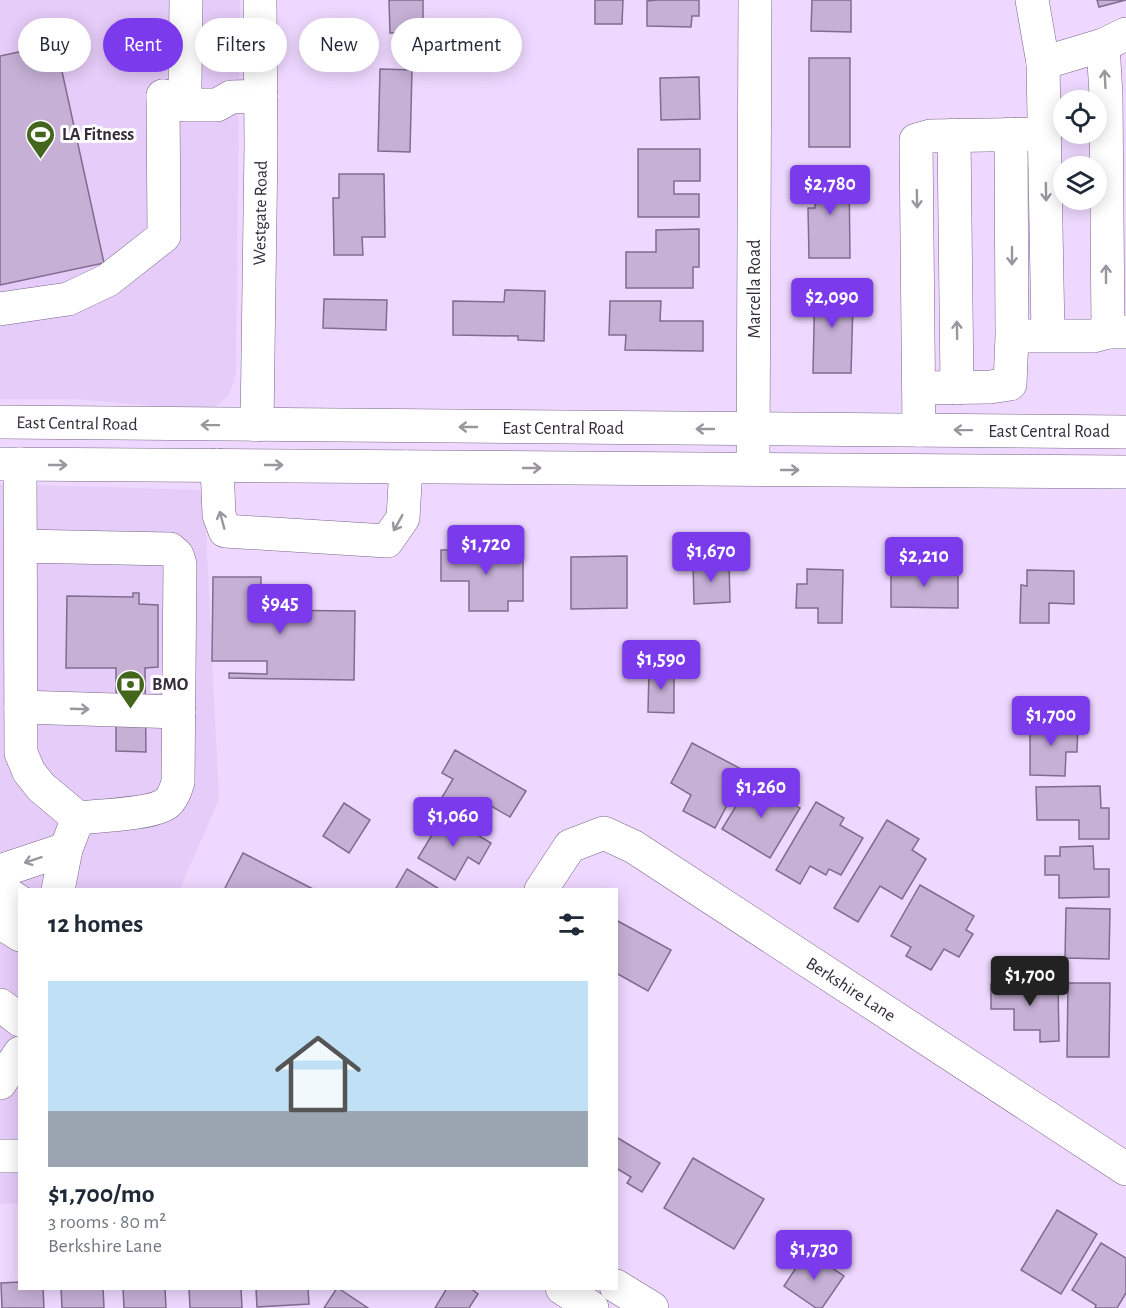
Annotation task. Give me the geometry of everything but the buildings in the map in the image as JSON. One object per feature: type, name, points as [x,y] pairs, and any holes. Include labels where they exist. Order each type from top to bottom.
[{"type":"main road","points":[[0,309],[68,299],[108,280],[164,236],[174,91],[186,0]]},
{"type":"main road","name":"Westgate Road","points":[[257,425],[246,97],[260,0]]},
{"type":"main road","name":"Marcella Road","points":[[753,469],[755,0]]},
{"type":"main road","points":[[1032,0],[1043,63],[1048,335]]},
{"type":"main road","points":[[1012,336],[1093,336],[1117,332],[1106,95],[1115,39],[1043,63]]},
{"type":"main road","points":[[174,91],[184,105],[217,105],[246,97]]},
{"type":"main road","points":[[920,388],[1010,384],[1012,336],[1011,134]]},
{"type":"main road","points":[[920,430],[916,140],[930,136],[1045,134]]},
{"type":"main road","points":[[954,135],[957,388]]},
{"type":"main road","name":"East Central Road","points":[[0,422],[1126,432]]},
{"type":"main road","points":[[21,546],[171,549],[177,555],[180,564],[178,782],[175,792],[167,803],[153,809],[78,818],[41,787],[28,772],[21,753],[21,546],[10,465],[1126,472]]},
{"type":"main road","points":[[217,465],[219,515],[225,531],[387,540],[403,518],[406,466]]},
{"type":"main road","points":[[21,707],[179,712]]},
{"type":"main road","points":[[58,888],[66,849],[78,818]]},
{"type":"main road","name":"Berkshire Lane","points":[[542,888],[570,846],[604,833],[634,847],[1126,1169]]},
{"type":"main road","points":[[0,871],[66,849]]},
{"type":"main road","points":[[0,889],[18,901]]},
{"type":"main road","points":[[0,922],[18,934]]},
{"type":"main road","points":[[0,1005],[18,1018]]},
{"type":"main road","points":[[0,1083],[18,1056]]},
{"type":"main road","points":[[0,1156],[18,1156]]},
{"type":"main road","points":[[618,1287],[652,1308]]},
{"type":"main road","points":[[565,1290],[592,1308]]},
{"type":"shaded area","points":[[0,0],[240,0],[240,18],[195,18],[195,72],[239,72],[236,371],[234,383],[227,397],[213,409],[205,410],[75,399],[0,399]]},
{"type":"shaded area","points":[[0,484],[204,490],[219,799],[180,888],[28,888],[0,869]]},
{"type":"shaded area","points":[[0,938],[18,949],[18,1203],[0,1204]]},
{"type":"place","name":"LA Fitness","points":[[41,160]]},
{"type":"place","name":"BMO","points":[[131,710]]}]
